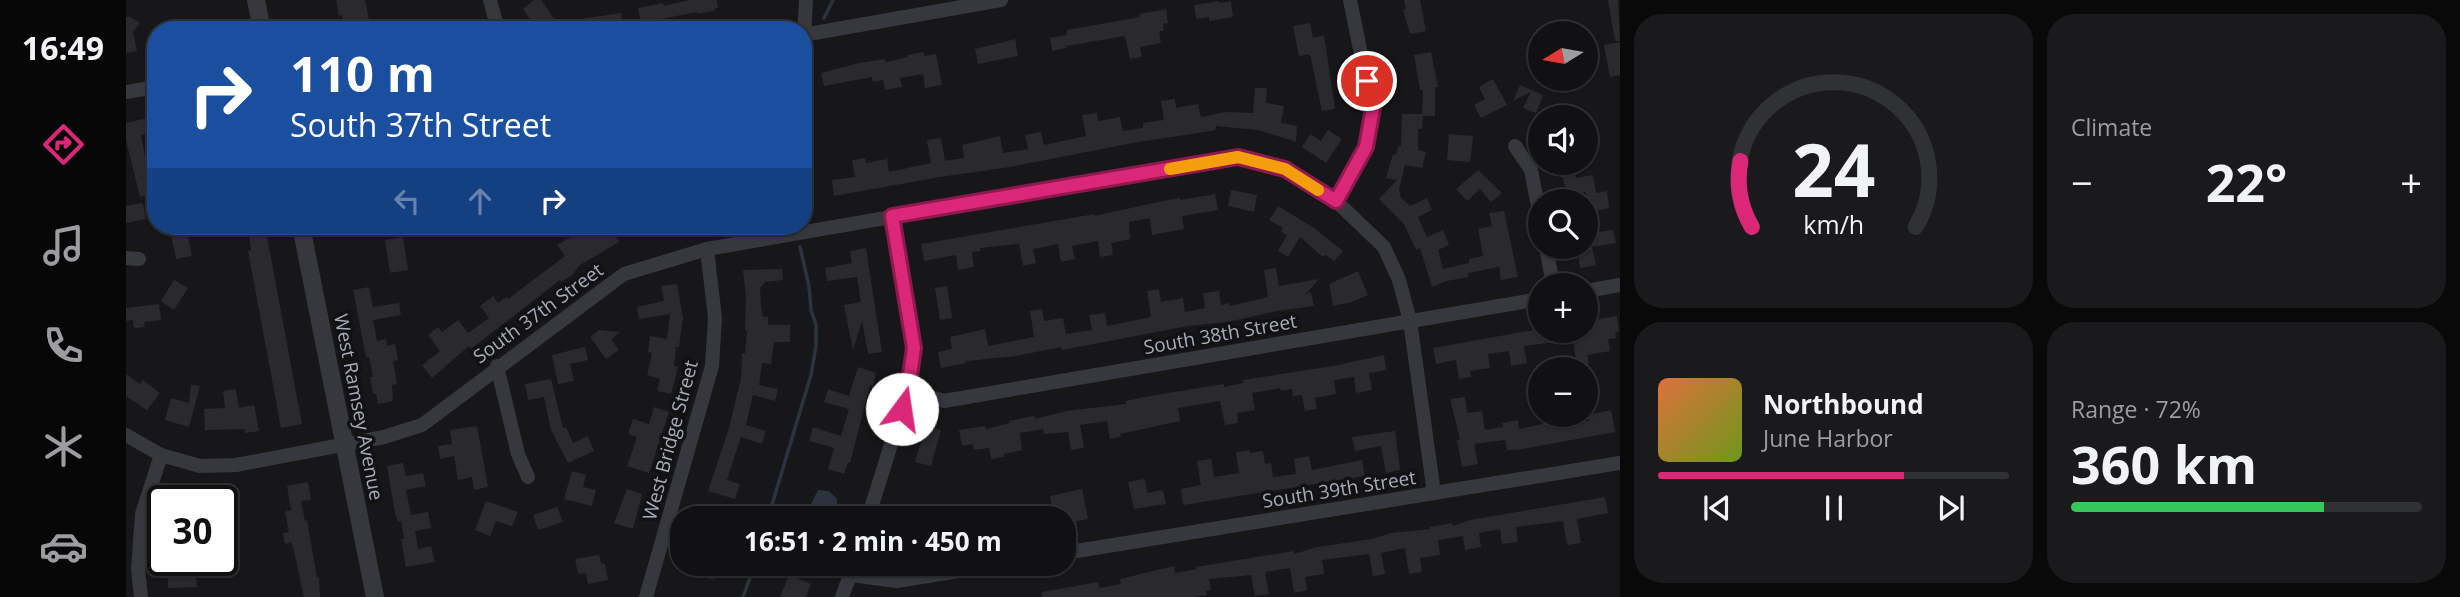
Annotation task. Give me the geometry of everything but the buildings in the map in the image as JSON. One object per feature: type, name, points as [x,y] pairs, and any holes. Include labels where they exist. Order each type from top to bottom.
[{"type":"street","points":[[256,0],[260,21]]},
{"type":"street","points":[[490,0],[496,21]]},
{"type":"street","points":[[805,21],[806,0]]},
{"type":"street","points":[[812,34],[1001,0]]},
{"type":"street","points":[[1336,201],[1366,147],[1373,108],[1349,0]]},
{"type":"street","points":[[126,92],[147,88]]},
{"type":"street","points":[[1515,146],[1531,170],[1535,189]]},
{"type":"street","name":"South 37th Street","points":[[812,230],[1238,157],[1285,169],[1336,201],[1384,247],[1399,280],[1410,321],[1434,493]]},
{"type":"street","points":[[871,506],[908,390],[914,348],[892,216]]},
{"type":"street","name":"West Ramsey Avenue","points":[[303,235],[375,597]]},
{"type":"street","name":"South 37th Street","points":[[126,435],[161,455],[200,466],[236,465],[384,438],[422,425],[497,366],[624,274],[707,249],[785,235]]},
{"type":"street","name":"West Bridge Street","points":[[646,597],[712,366],[715,318],[707,249]]},
{"type":"street","points":[[1598,289],[1620,285]]},
{"type":"street","name":"South 38th Street","points":[[908,390],[944,401],[1528,301]]},
{"type":"street","points":[[497,366],[518,454],[528,477]]},
{"type":"street","points":[[141,597],[138,569],[142,514],[161,455]]},
{"type":"street","name":"South 39th Street","points":[[1076,551],[1620,463]]},
{"type":"street","points":[[842,597],[851,576]]},
{"type":"street","points":[[877,576],[897,581],[928,576]]},
{"type":"shaded area","points":[[818,490],[829,491],[837,499],[837,506],[810,506]]},
{"type":"waterway","points":[[824,18],[833,0]]},
{"type":"waterway","points":[[772,506],[811,375],[816,346],[816,325],[800,247]]},
{"type":"waterway","points":[[743,597],[751,576]]},
{"type":"slow traffic","points":[[1170,169],[1238,157],[1285,169],[1318,190]]},
{"type":"route","points":[[902,409],[908,390],[914,348],[892,216],[1238,157],[1285,169],[1336,201],[1366,147],[1373,108],[1367,81]]}]
